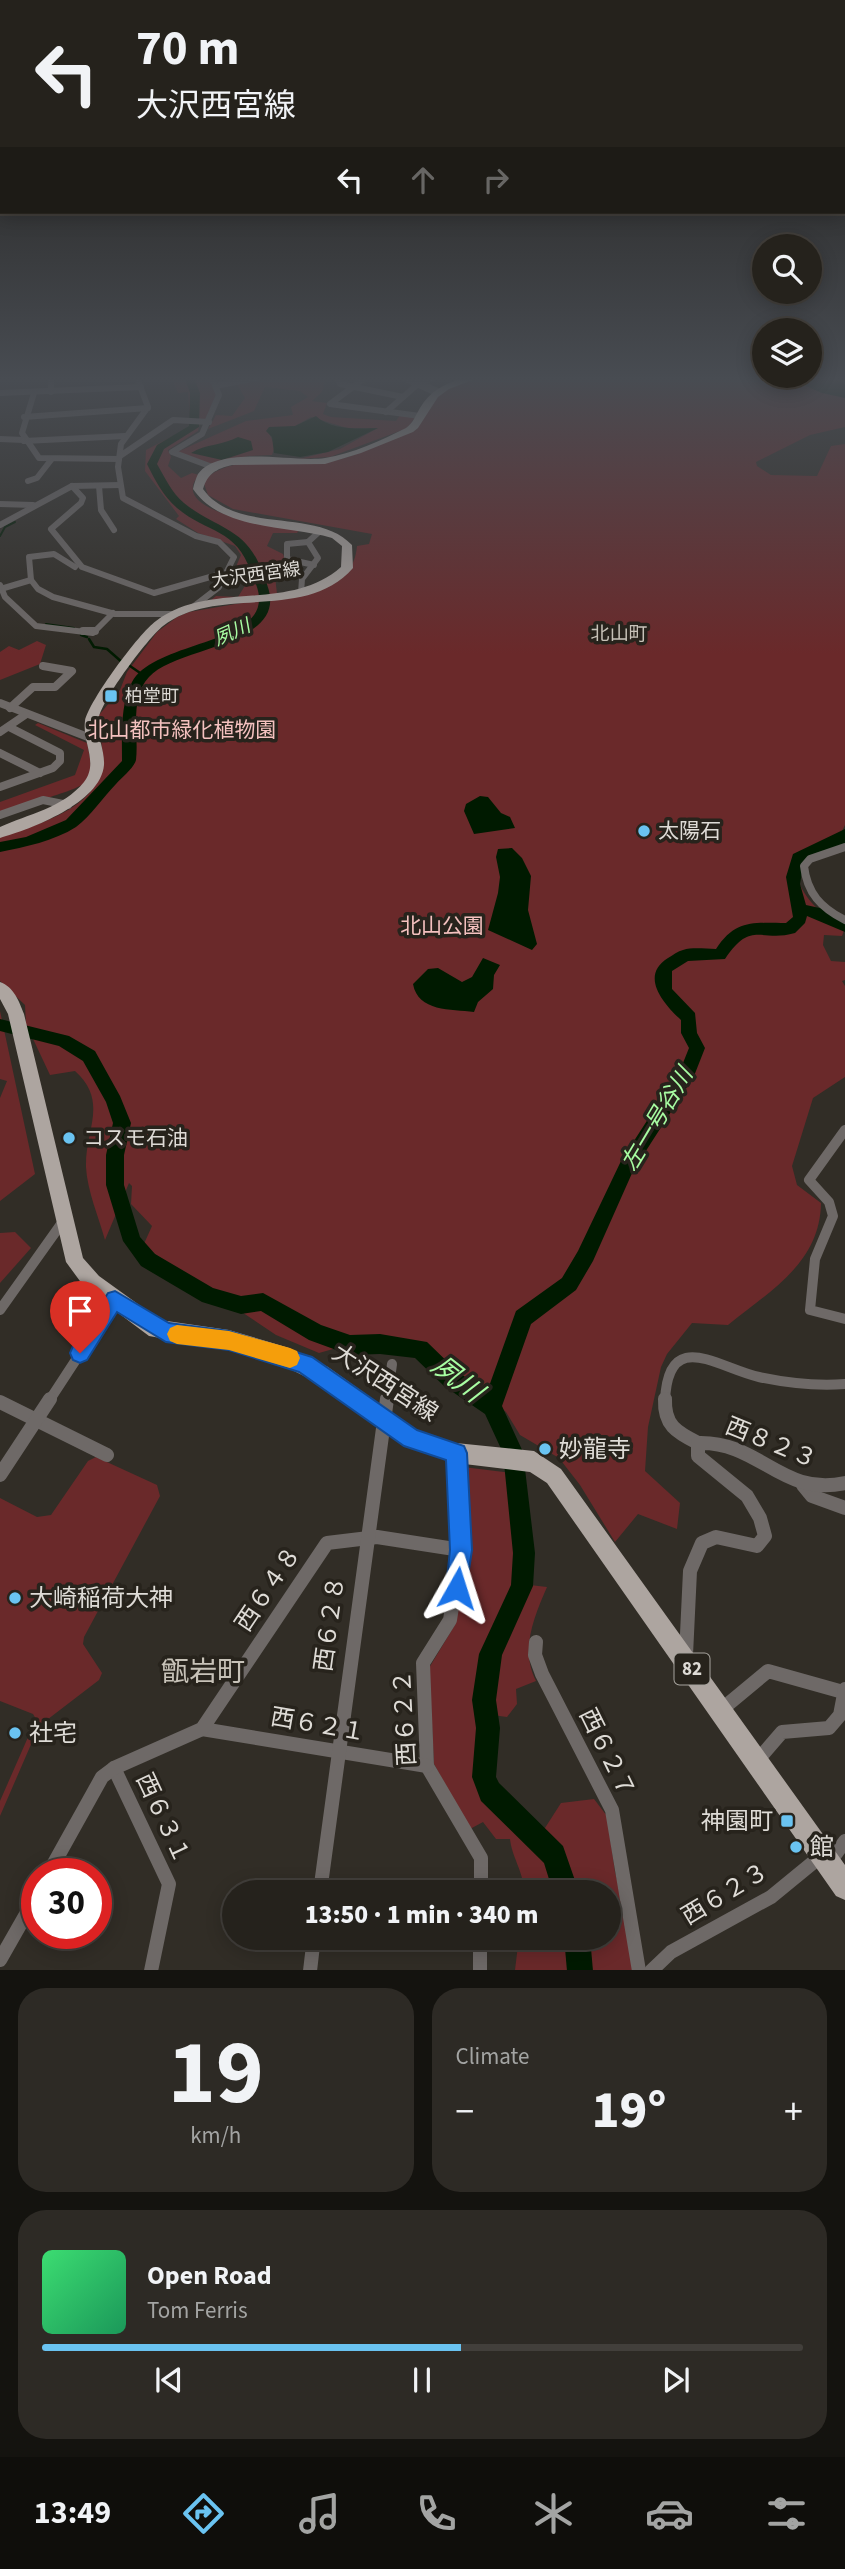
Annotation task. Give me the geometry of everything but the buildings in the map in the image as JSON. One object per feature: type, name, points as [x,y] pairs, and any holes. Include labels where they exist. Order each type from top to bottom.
[{"type":"main road","name":"大沢西宮線","points":[[0,833],[68,805],[88,785],[97,770],[99,757],[93,739],[95,709],[153,629],[174,614],[193,607],[301,593],[331,583],[348,565],[348,550],[344,541],[320,531],[239,515],[207,502],[201,497],[198,484],[213,470]]},
{"type":"main road","name":"大沢西宮線","points":[[0,988],[16,1014],[75,1262],[92,1282],[166,1333],[229,1340],[305,1364],[411,1438],[456,1453],[529,1461],[547,1470],[561,1484],[845,1887]]},
{"type":"street","points":[[28,481],[37,478],[43,470]]},
{"type":"street","points":[[120,470],[123,498],[196,536],[219,542],[234,556],[219,587],[193,607]]},
{"type":"street","points":[[3,523],[72,486],[120,485]]},
{"type":"street","points":[[72,486],[82,498],[81,503],[51,529],[82,568]]},
{"type":"street","points":[[99,486],[101,510],[114,530]]},
{"type":"street","points":[[0,504],[34,505]]},
{"type":"street","points":[[314,565],[287,559],[286,544],[308,541],[320,531]]},
{"type":"street","points":[[301,593],[302,579],[318,558],[308,541]]},
{"type":"street","points":[[174,614],[113,613],[52,597],[38,589],[31,580],[29,557],[36,554],[59,554],[77,569],[82,568],[154,593],[217,575],[226,576]]},
{"type":"street","points":[[31,580],[2,586],[5,597],[36,626],[64,626],[73,631],[93,633],[113,613]]},
{"type":"street","points":[[10,708],[30,686],[50,690],[58,687],[72,671],[43,666]]},
{"type":"street","points":[[0,703],[25,715],[93,739]]},
{"type":"street","points":[[4,729],[25,715]]},
{"type":"street","points":[[0,786],[40,773],[60,761],[60,753],[4,729]]},
{"type":"street","points":[[0,753],[40,773]]},
{"type":"street","points":[[0,815],[47,798],[56,797],[68,805]]},
{"type":"street","points":[[845,847],[810,859],[804,866],[805,880],[811,895],[822,907],[845,920]]},
{"type":"street","points":[[845,1130],[809,1180],[828,1202],[833,1216],[815,1259],[810,1310],[845,1319]]},
{"type":"street","points":[[0,1310],[64,1220]]},
{"type":"street","points":[[0,1475],[115,1300]]},
{"type":"street","points":[[698,1443],[668,1427],[664,1418],[667,1382],[672,1368],[682,1359],[698,1358],[732,1365],[757,1377],[845,1384]]},
{"type":"street","name":"西６２８","points":[[321,1880],[392,1364]]},
{"type":"street","points":[[0,1402],[107,1455]]},
{"type":"street","name":"西８２３","points":[[685,1659],[690,1571],[702,1543],[716,1537],[730,1539],[745,1546],[757,1546],[765,1536],[761,1516],[747,1494],[705,1464],[698,1456],[698,1443],[717,1441],[762,1459],[803,1485],[845,1483]]},
{"type":"street","name":"西６２２","points":[[456,1453],[461,1550],[450,1620],[423,1664],[427,1766],[481,1858],[481,1880]]},
{"type":"street","points":[[803,1485],[812,1496],[845,1507]]},
{"type":"street","name":"西６４８","points":[[202,1729],[327,1542],[347,1536],[367,1536],[461,1550]]},
{"type":"street","name":"西６２７","points":[[536,1642],[535,1655],[542,1674],[612,1810],[639,1970]]},
{"type":"street","points":[[721,1710],[768,1671],[844,1691],[840,1715],[829,1728],[782,1732],[757,1762]]},
{"type":"street","points":[[57,1858],[102,1777],[114,1768],[202,1729]]},
{"type":"street","name":"西６２１","points":[[202,1729],[427,1766]]},
{"type":"street","name":"西６３１","points":[[114,1768],[169,1884],[151,1970]]},
{"type":"street","name":"西６２３","points":[[651,1970],[671,1952],[771,1897],[825,1859],[845,1841]]},
{"type":"street","points":[[0,1960],[21,1923]]},
{"type":"street","points":[[310,1970],[312,1950]]},
{"type":"street","points":[[480,1950],[480,1970]]},
{"type":"green space","points":[[172,470],[181,478],[192,473],[199,475],[193,488],[197,499],[210,508],[249,521],[299,530],[297,533],[273,533],[267,546],[283,554],[286,563],[296,566],[275,576],[277,594],[206,604],[216,596],[238,597],[254,571],[235,569],[241,555],[235,546],[198,533],[176,519],[179,516],[145,471]]},
{"type":"green space","name":"北山公園","points":[[219,470],[763,470],[771,475],[817,476],[820,470],[845,470],[845,825],[841,833],[793,864],[800,885],[811,902],[818,910],[845,928],[842,936],[824,935],[823,945],[831,961],[845,962],[845,980],[842,981],[845,986],[845,1077],[813,1098],[792,1166],[797,1185],[821,1203],[812,1242],[802,1259],[776,1287],[728,1325],[692,1323],[667,1354],[661,1367],[648,1427],[645,1471],[680,1503],[677,1529],[638,1514],[615,1542],[580,1485],[559,1458],[520,1435],[506,1412],[459,1373],[365,1340],[319,1353],[276,1335],[143,1246],[152,1226],[131,1204],[132,1186],[129,1183],[105,1240],[86,1167],[93,1116],[91,1094],[75,1071],[50,1075],[26,1024],[25,1005],[0,981],[0,837],[58,816],[83,799],[93,788],[100,775],[103,760],[99,715],[120,690],[127,672],[157,632],[177,617],[189,612],[323,589],[347,572],[354,561],[357,546],[369,544],[372,534],[233,509],[208,495],[203,481]]},
{"type":"green space","points":[[37,641],[46,645],[40,664],[0,680],[0,652],[9,646],[19,650]]},
{"type":"green space","points":[[38,723],[87,743],[89,777],[82,785],[73,789],[0,812],[0,802],[75,775],[84,750],[35,725]]},
{"type":"green space","points":[[0,1011],[35,1174],[0,1201],[0,1098],[7,1081],[0,1079]]},
{"type":"green space","points":[[15,1232],[31,1248],[0,1283],[0,1233]]},
{"type":"green space","points":[[96,1457],[157,1485],[160,1496],[84,1637],[83,1644],[102,1673],[99,1680],[39,1726],[0,1816],[0,1801],[36,1719],[33,1714],[0,1701],[0,1498],[37,1517],[51,1515],[88,1461]]},
{"type":"green space","points":[[463,1467],[521,1474],[530,1585],[547,1587],[534,1622],[529,1646],[531,1669],[536,1681],[516,1689],[517,1704],[507,1717],[492,1715],[477,1737],[475,1776],[536,1842],[561,1803],[594,1799],[607,1816],[617,1880],[522,1880],[510,1839],[496,1839],[483,1822],[470,1829],[434,1764],[429,1668],[456,1623]]},
{"type":"green space","points":[[621,1896],[640,1970],[515,1970],[517,1950],[621,1950]]},
{"type":"shaded area","points":[[480,796],[488,797],[501,813],[510,817],[515,828],[474,834],[464,811],[466,804]]},
{"type":"shaded area","points":[[512,848],[522,858],[531,876],[528,910],[537,944],[532,950],[488,930],[500,877],[496,857],[498,849]]},
{"type":"shaded area","points":[[483,958],[500,965],[494,975],[493,989],[478,1002],[474,1012],[437,1007],[421,1000],[416,993],[413,984],[428,969],[438,968],[462,982],[472,977]]},
{"type":"waterway","name":"夙川","points":[[0,847],[29,841],[71,823],[129,762],[131,704],[144,674],[157,664],[175,656],[215,643],[250,627],[261,615],[264,592],[245,546],[175,500],[155,470]]},
{"type":"waterway","points":[[0,536],[5,527],[15,522]]},
{"type":"waterway","points":[[46,624],[74,628]]},
{"type":"waterway","points":[[81,635],[87,637]]},
{"type":"waterway","points":[[89,639],[94,647],[107,649],[123,663]]},
{"type":"waterway","points":[[130,666],[143,675]]},
{"type":"waterway","points":[[800,909],[795,897],[793,877],[798,858],[841,839],[845,834]]},
{"type":"waterway","name":"左一号谷川","points":[[492,1407],[523,1318],[569,1284],[586,1255],[627,1166],[688,1071],[697,1048],[689,1033],[689,1018],[672,1002],[664,989],[662,982],[666,967],[685,955],[720,955],[730,940],[746,929],[790,929],[800,919],[800,909]]},
{"type":"waterway","points":[[800,909],[819,913],[845,926]]},
{"type":"waterway","name":"夙川","points":[[0,1025],[63,1041],[89,1056],[114,1101],[122,1123],[115,1155],[115,1185],[132,1241],[148,1260],[209,1296],[241,1305],[263,1302],[316,1333],[350,1345],[380,1344],[420,1349],[451,1379],[492,1407]]},
{"type":"waterway","name":"夙川","points":[[492,1407],[513,1452],[524,1553],[522,1586],[491,1654],[484,1700],[488,1728],[484,1777],[490,1792],[554,1855],[562,1880]]},
{"type":"waterway","name":"夙川","points":[[578,1950],[580,1970]]},
{"type":"slow traffic","points":[[177,1334],[229,1340],[290,1358]]},
{"type":"place","name":"柏堂町","points":[[111,696]]},
{"type":"place","name":"太陽石","points":[[644,831]]},
{"type":"place","name":"コスモ石油","points":[[69,1138]]},
{"type":"place","name":"妙龍寺","points":[[545,1449]]},
{"type":"place","name":"大崎稲荷大神","points":[[15,1598]]},
{"type":"place","name":"社宅","points":[[15,1733]]},
{"type":"place","name":"神園町","points":[[787,1821]]},
{"type":"place","name":"館","points":[[796,1847]]},
{"type":"district","name":"北山町","points":[[619,634]]},
{"type":"district","name":"甑岩町","points":[[203,1672]]},
{"type":"route","points":[[80,1353],[115,1300],[142,1320],[166,1333],[229,1340],[305,1364],[411,1438],[456,1453],[461,1550],[457,1588]]},
{"type":"park label","name":"北山都市緑化植物園","points":[[182,730]]}]
